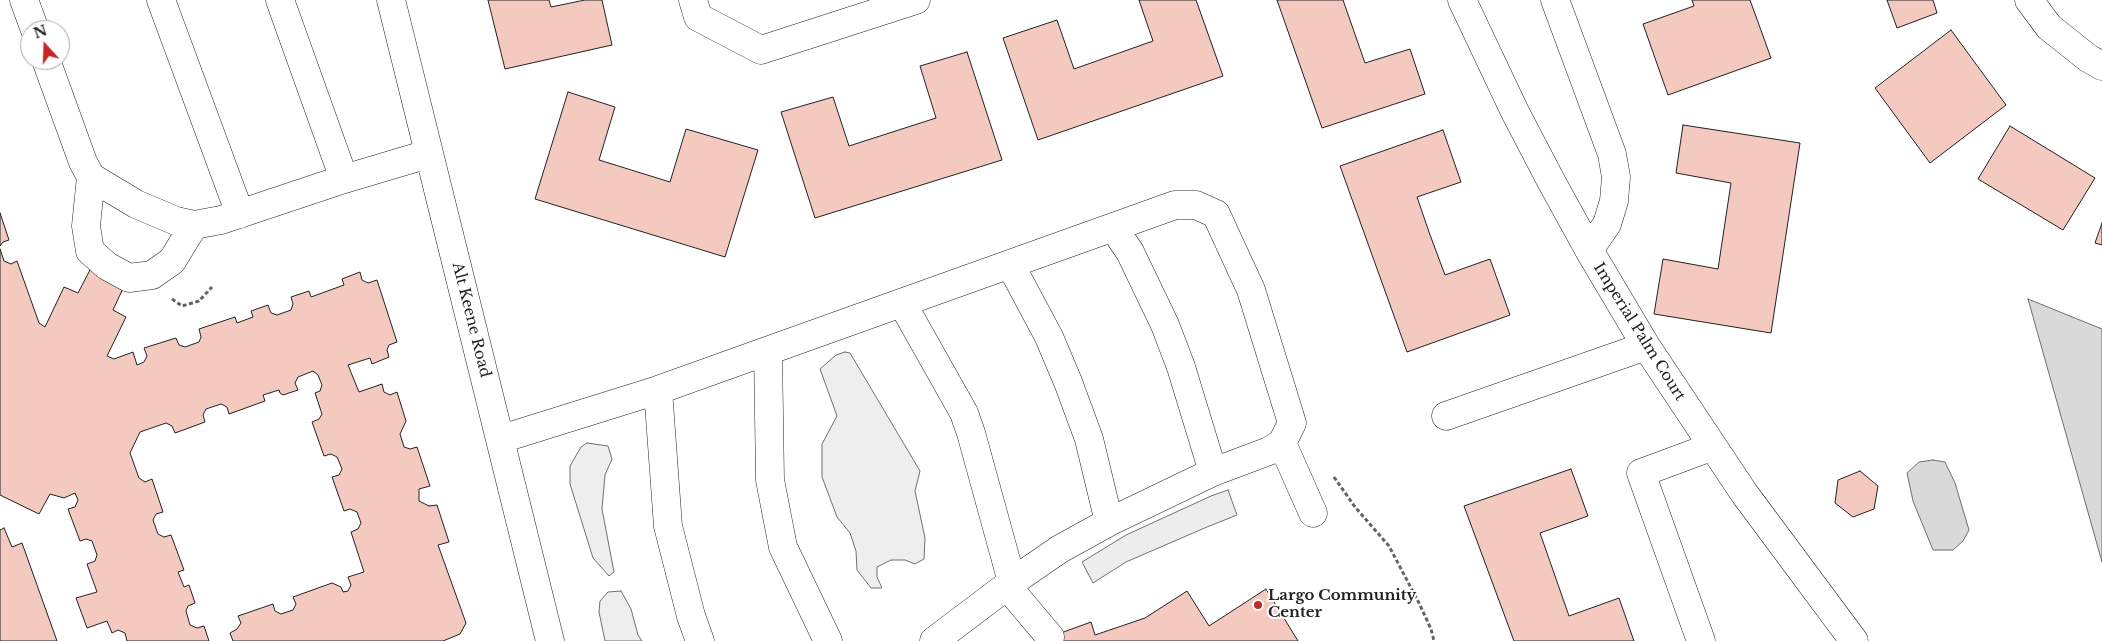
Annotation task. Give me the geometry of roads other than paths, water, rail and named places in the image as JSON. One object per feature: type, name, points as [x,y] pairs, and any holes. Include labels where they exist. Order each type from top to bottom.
[{"type":"street","points":[[24,0],[31,20]]},
{"type":"street","points":[[161,0],[240,214]]},
{"type":"street","points":[[280,0],[344,178]]},
{"type":"street","name":"Alt Keene Road","points":[[391,0],[428,154],[501,439],[542,639]]},
{"type":"street","points":[[693,0],[698,17],[762,50],[916,0]]},
{"type":"street","name":"Imperial Palm Court","points":[[1462,0],[1514,112],[1589,250],[1646,346],[1712,447],[1854,641]]},
{"type":"street","points":[[1554,0],[1612,154],[1616,177],[1614,201],[1607,224],[1589,250]]},
{"type":"street","points":[[2029,0],[2049,27],[2088,58],[2102,66]]},
{"type":"street","points":[[50,70],[82,162],[91,177],[136,204],[176,221],[194,225],[221,220],[344,178],[428,154]]},
{"type":"street","points":[[91,177],[86,226],[90,251],[107,266],[129,278],[152,274],[172,261],[194,225]]},
{"type":"street","points":[[501,439],[658,390],[1175,205],[1196,205],[1216,214],[1251,290],[1292,423],[1282,443],[1269,451],[1213,472],[1109,522],[1060,549],[1009,584],[934,641]]},
{"type":"street","points":[[1113,227],[1130,252],[1165,325],[1181,367],[1213,472]]},
{"type":"street","points":[[1010,264],[1049,338],[1068,382],[1089,439],[1109,522]]},
{"type":"street","points":[[902,303],[964,414],[971,433],[1009,584],[1050,637]]},
{"type":"street","points":[[1446,416],[1646,346]]},
{"type":"street","points":[[768,351],[770,480],[783,548],[828,641]]},
{"type":"street","points":[[658,390],[668,526],[691,616],[700,641]]},
{"type":"street","points":[[1282,443],[1313,513]]},
{"type":"street","points":[[1701,641],[1640,473],[1712,447]]},
{"type":"place","name":"Largo Community Center","points":[[1258,605]]}]
